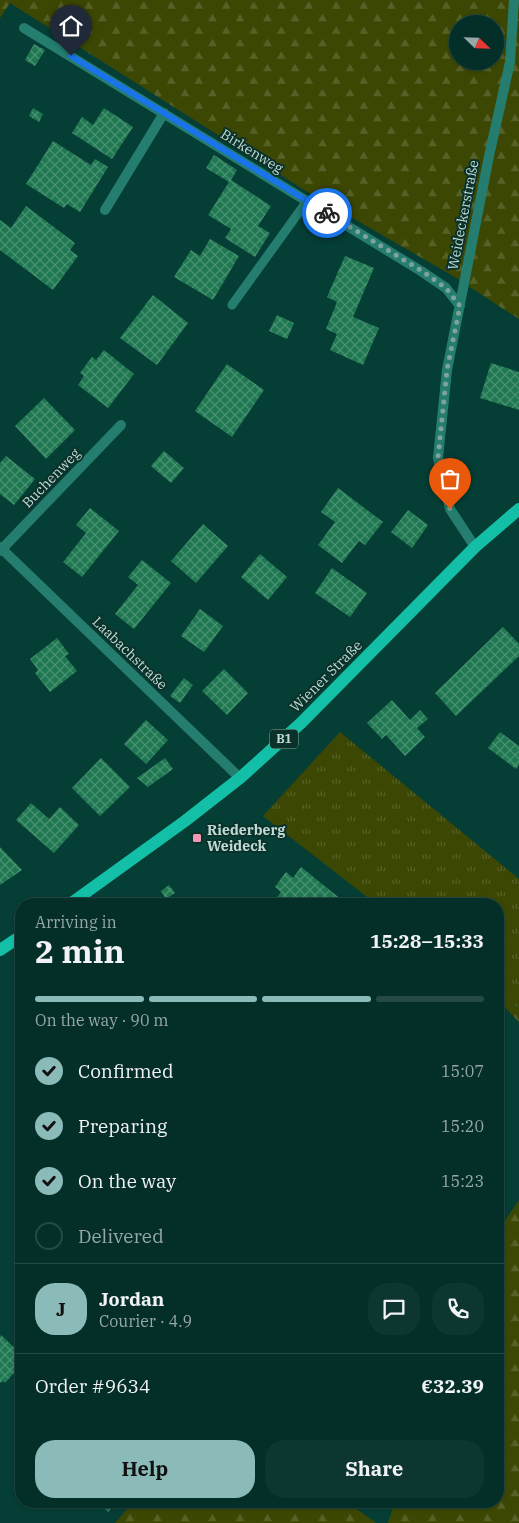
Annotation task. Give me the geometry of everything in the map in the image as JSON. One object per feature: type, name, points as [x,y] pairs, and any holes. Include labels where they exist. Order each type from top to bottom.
[{"type":"main road","name":"Wiener Straße","points":[[80,898],[186,821],[240,778],[301,722],[475,547],[519,509]]},
{"type":"main road","points":[[0,950],[15,940]]},
{"type":"street","name":"Weideckerstraße","points":[[475,547],[450,509],[438,458],[447,370],[487,166],[510,62],[514,0]]},
{"type":"street","name":"Birkenweg","points":[[24,28],[422,271],[446,288],[460,306]]},
{"type":"street","points":[[105,210],[164,113]]},
{"type":"street","name":"Buchenweg","points":[[1,549],[121,425]]},
{"type":"street","name":"Laabachstraße","points":[[1,549],[240,778]]},
{"type":"lane","points":[[232,305],[307,201]]},
{"type":"green space","points":[[0,0],[519,0],[519,319],[453,276],[306,191],[10,3],[0,18]]},
{"type":"green space","points":[[340,732],[519,879],[519,1008],[504,999],[504,898],[368,898],[263,816]]},
{"type":"green space","points":[[504,999],[519,1008],[519,1022],[504,1006]]},
{"type":"green space","points":[[519,1200],[519,1523],[388,1523],[393,1508],[504,1508],[504,1222]]},
{"type":"green space","points":[[128,1508],[356,1508],[376,1523],[115,1523]]},
{"type":"building","points":[[34,44],[45,50],[35,66],[25,60]]},
{"type":"building","points":[[33,108],[43,114],[39,122],[29,116]]},
{"type":"building","points":[[104,108],[133,127],[112,159],[72,133],[82,117],[93,125]]},
{"type":"building","points":[[53,141],[91,165],[95,159],[108,167],[80,212],[67,204],[64,208],[26,184]]},
{"type":"building","points":[[214,155],[237,170],[231,180],[271,206],[258,226],[270,233],[255,257],[225,238],[231,229],[208,215],[229,182],[206,168]]},
{"type":"building","points":[[26,206],[75,243],[70,250],[78,256],[53,290],[0,250],[0,220],[11,228]]},
{"type":"building","points":[[210,239],[239,256],[213,300],[174,277],[191,250],[200,256]]},
{"type":"building","points":[[345,256],[374,268],[353,317],[379,328],[363,365],[330,350],[337,334],[326,329],[337,302],[327,297]]},
{"type":"building","points":[[153,295],[188,323],[157,365],[120,338]]},
{"type":"building","points":[[277,315],[294,323],[287,339],[269,331]]},
{"type":"building","points":[[104,350],[134,374],[108,408],[78,385],[84,376],[80,373],[92,357],[96,360]]},
{"type":"building","points":[[491,363],[519,372],[519,410],[480,398]]},
{"type":"building","points":[[227,364],[264,390],[232,437],[195,411]]},
{"type":"building","points":[[44,398],[75,430],[46,459],[15,426]]},
{"type":"building","points":[[164,451],[184,468],[171,483],[151,466]]},
{"type":"building","points":[[6,456],[35,479],[14,505],[0,494],[0,463]]},
{"type":"building","points":[[338,488],[383,522],[365,545],[359,541],[342,563],[318,545],[335,522],[321,512]]},
{"type":"building","points":[[90,508],[119,531],[82,577],[63,562],[86,533],[76,525]]},
{"type":"building","points":[[408,510],[428,525],[412,548],[391,532]]},
{"type":"building","points":[[203,524],[228,546],[196,583],[171,561]]},
{"type":"building","points":[[260,554],[287,577],[268,600],[241,577]]},
{"type":"building","points":[[142,560],[171,583],[134,629],[115,614],[138,585],[128,577]]},
{"type":"building","points":[[332,568],[367,593],[350,617],[315,593]]},
{"type":"building","points":[[200,609],[223,626],[204,652],[181,636]]},
{"type":"building","points":[[503,627],[519,644],[519,656],[456,716],[435,693]]},
{"type":"building","points":[[57,638],[69,654],[65,656],[77,671],[50,692],[35,673],[38,670],[30,659]]},
{"type":"building","points":[[224,669],[248,693],[227,715],[202,691]]},
{"type":"building","points":[[184,678],[193,685],[180,703],[170,696]]},
{"type":"building","points":[[392,700],[410,720],[420,710],[428,719],[417,728],[425,737],[405,756],[386,735],[382,739],[367,723]]},
{"type":"building","points":[[146,720],[168,740],[146,764],[124,744]]},
{"type":"building","points":[[500,732],[519,746],[519,765],[516,769],[488,748]]},
{"type":"building","points":[[101,758],[130,787],[100,816],[72,788]]},
{"type":"building","points":[[165,758],[173,769],[148,787],[137,778]]},
{"type":"building","points":[[31,803],[49,819],[60,807],[79,825],[54,853],[16,820]]},
{"type":"building","points":[[0,847],[22,870],[0,885]]},
{"type":"building","points":[[301,867],[340,898],[276,898],[281,892],[275,887],[286,872],[293,878]]},
{"type":"building","points":[[169,885],[175,893],[165,898],[161,891]]},
{"type":"building","points":[[1,1335],[15,1348],[15,1372],[5,1383],[3,1381],[0,1383]]},
{"type":"way so far","points":[[327,213],[422,271],[446,288],[460,306],[447,370],[438,458],[450,509]]},
{"type":"place","name":"Riederberg Weideck","points":[[197,838]]},
{"type":"route","points":[[71,56],[327,213]]}]
